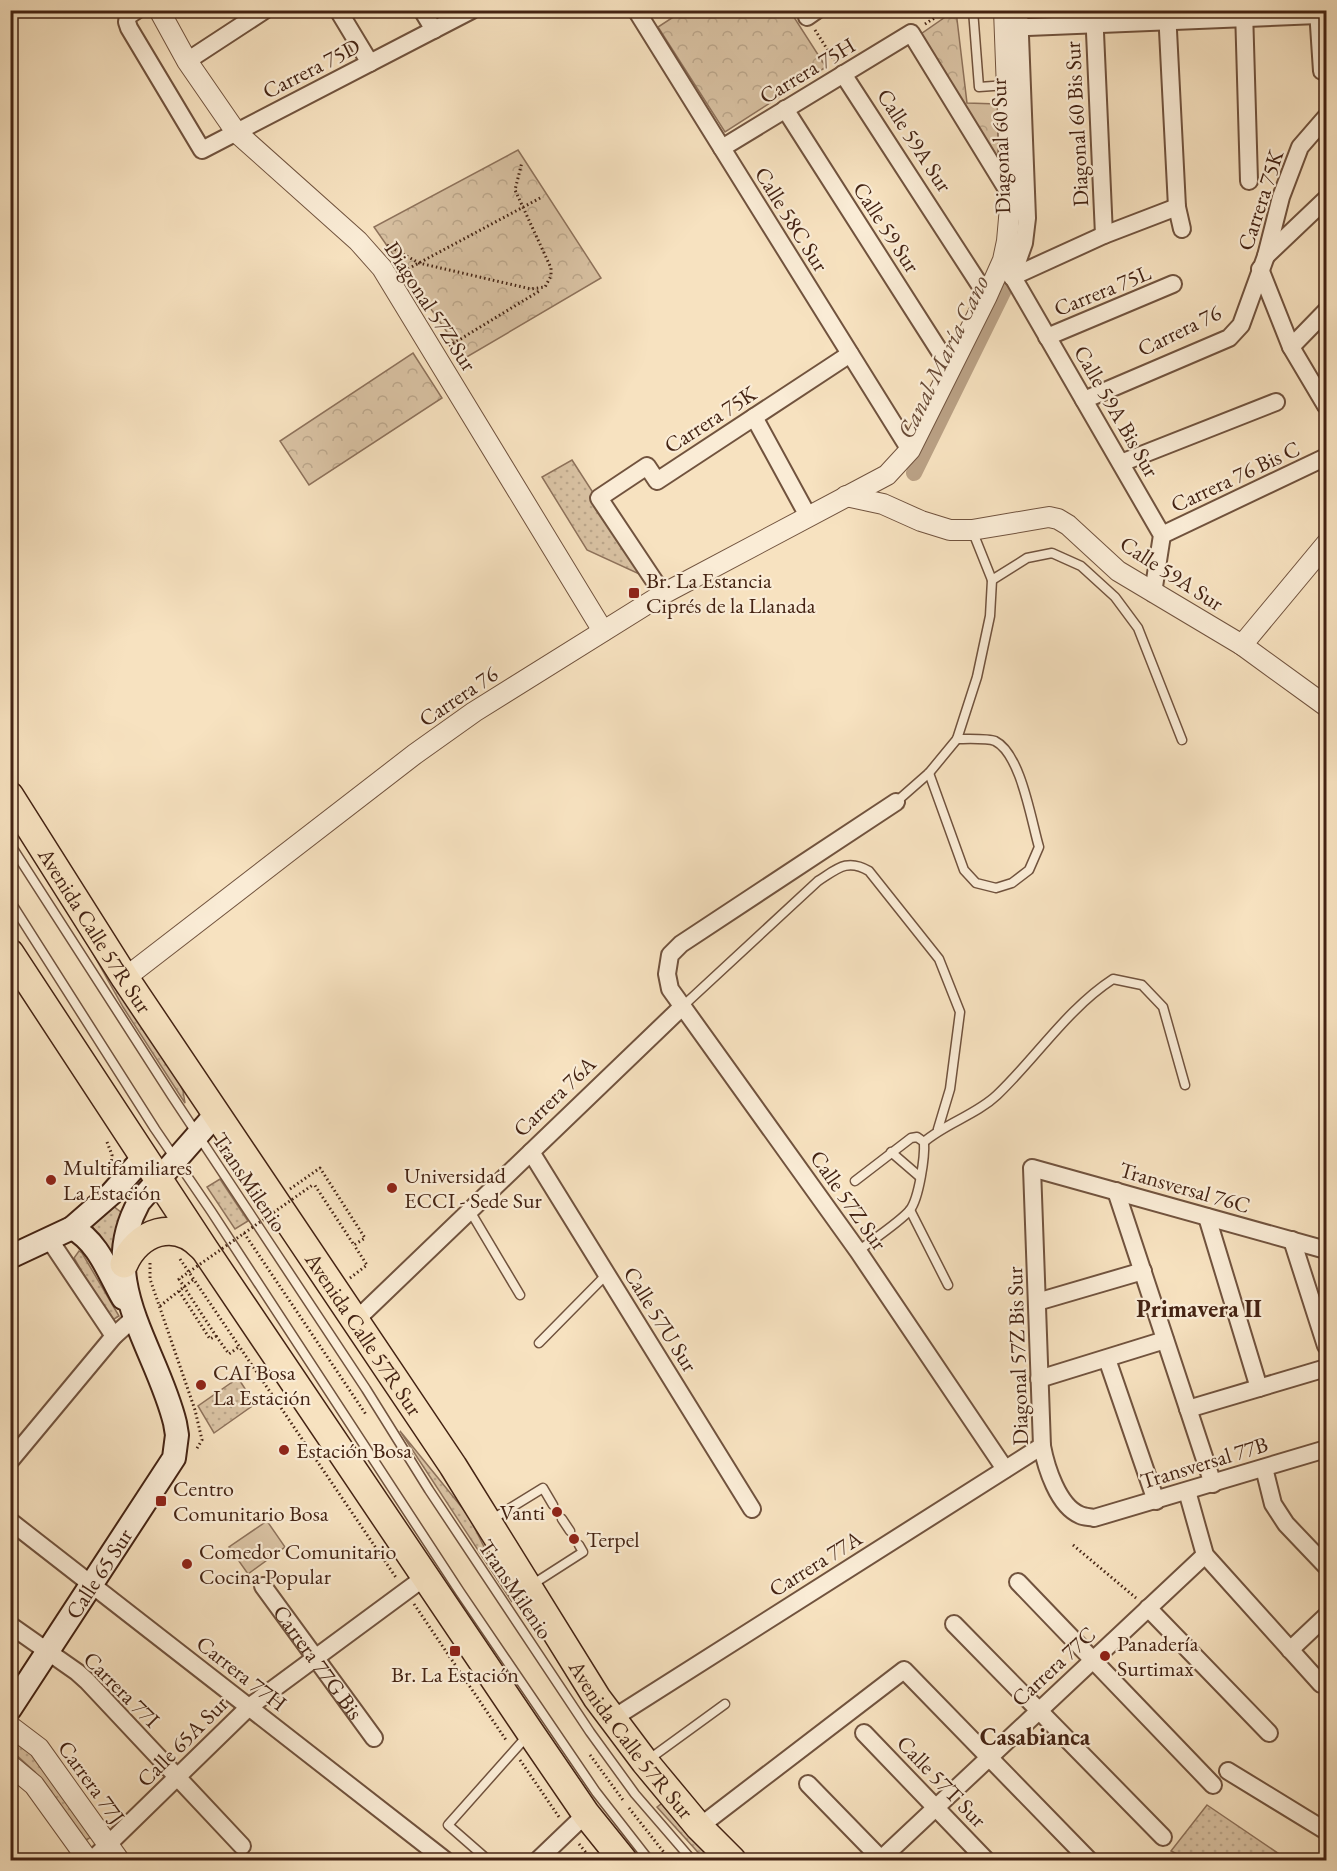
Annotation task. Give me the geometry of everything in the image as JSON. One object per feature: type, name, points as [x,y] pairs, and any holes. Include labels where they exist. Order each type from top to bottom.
[{"type":"highway","name":"Avenida Calle 57R Sur","points":[[10,796],[125,978],[453,1466],[612,1719],[699,1827],[732,1860]]},
{"type":"highway","points":[[10,953],[205,1250],[415,1584],[577,1822],[623,1860]]},
{"type":"highway","points":[[124,1264],[129,1252],[137,1242],[161,1232],[180,1233],[198,1243],[205,1250]]},
{"type":"main road","points":[[134,1318],[129,1300],[123,1248],[131,1217],[148,1190],[216,1114]]},
{"type":"main road","points":[[10,1257],[72,1228],[111,1194],[144,1157]]},
{"type":"main road","points":[[72,1228],[86,1237],[93,1246],[134,1318]]},
{"type":"main road","name":"Calle 65 Sur","points":[[14,1719],[48,1652],[171,1464],[176,1451],[177,1435],[170,1407],[134,1318]]},
{"type":"street","name":"Diagonal 57Z Sur","points":[[159,10],[187,61],[236,132],[358,241],[382,268],[603,631]]},
{"type":"street","points":[[187,61],[265,10]]},
{"type":"street","points":[[338,10],[370,63]]},
{"type":"street","points":[[422,10],[434,30]]},
{"type":"street","name":"Carrera 75D","points":[[132,16],[202,150],[472,10]]},
{"type":"street","name":"Calle 58C Sur","points":[[636,10],[910,450]]},
{"type":"street","name":"Diagonal 60 Sur","points":[[951,369],[1003,260],[1007,241],[1011,196],[1008,85],[1010,22],[1019,10]]},
{"type":"street","points":[[1010,22],[1095,17],[1318,13],[1322,71]]},
{"type":"street","points":[[1244,14],[1250,181]]},
{"type":"street","points":[[1166,16],[1177,207],[1182,228]]},
{"type":"street","name":"Diagonal 60 Bis Sur","points":[[1095,17],[1104,235]]},
{"type":"street","name":"Diagonal 60 Sur","points":[[1010,22],[1027,218],[1024,243],[1012,277]]},
{"type":"street","points":[[911,33],[1011,196]]},
{"type":"street","name":"Carrera 75H","points":[[722,148],[911,33]]},
{"type":"street","name":"Calle 59A Sur","points":[[843,74],[987,296]]},
{"type":"street","name":"Calle 59 Sur","points":[[785,110],[951,369]]},
{"type":"street","name":"Carrera 75K","points":[[1263,263],[1281,197],[1300,147],[1326,117]]},
{"type":"street","points":[[1326,199],[1263,263],[1291,348],[1326,406]]},
{"type":"street","points":[[1012,277],[1104,235],[1177,207]]},
{"type":"street","name":"Calle 59A Bis Sur","points":[[1003,260],[1162,535]]},
{"type":"street","name":"Carrera 76","points":[[1084,400],[1229,338],[1241,325],[1263,263]]},
{"type":"street","name":"Carrera 75L","points":[[1047,337],[1173,284]]},
{"type":"street","points":[[1291,348],[1326,311]]},
{"type":"street","name":"Carrera 75K","points":[[663,594],[599,498],[647,466],[657,481],[850,354]]},
{"type":"street","name":"Carrera 76","points":[[125,978],[429,743],[663,594],[887,475],[910,450],[951,369]]},
{"type":"street","points":[[1121,464],[1276,402]]},
{"type":"street","points":[[754,417],[808,516]]},
{"type":"street","name":"Carrera 76 Bis C","points":[[1162,535],[1326,457]]},
{"type":"street","name":"Calle 59A Sur","points":[[846,496],[884,504],[937,527],[950,530],[972,530],[1049,517],[1058,519],[1068,525],[1118,571],[1242,645],[1326,706]]},
{"type":"street","points":[[1153,593],[1162,535]]},
{"type":"street","points":[[1242,645],[1324,550]]},
{"type":"street","name":"Calle 57Z Sur","points":[[896,802],[681,944],[670,955],[667,974],[670,989],[858,1251],[1005,1469]]},
{"type":"street","name":"Carrera 76A","points":[[355,1321],[682,1006]]},
{"type":"street","name":"Calle 57U Sur","points":[[531,1152],[752,1509]]},
{"type":"street","name":"Transversal 76C","points":[[1032,1168],[1326,1250]]},
{"type":"street","name":"Diagonal 57Z Bis Sur","points":[[1032,1168],[1039,1379],[1045,1465],[1052,1482],[1066,1503],[1078,1515],[1094,1518]]},
{"type":"street","points":[[1116,1191],[1213,1484]]},
{"type":"street","points":[[1207,1216],[1259,1388]]},
{"type":"street","points":[[49,1239],[114,1336]]},
{"type":"street","points":[[1292,1240],[1326,1346]]},
{"type":"street","points":[[1036,1302],[1143,1271]]},
{"type":"street","points":[[10,1461],[114,1336],[134,1318]]},
{"type":"street","points":[[1039,1379],[1166,1340]]},
{"type":"street","points":[[1107,1359],[1156,1501]]},
{"type":"street","points":[[1188,1409],[1326,1368]]},
{"type":"street","name":"Carrera 77A","points":[[612,1719],[1042,1446]]},
{"type":"street","name":"Transversal 77B","points":[[1094,1518],[1326,1449]]},
{"type":"street","points":[[1264,1468],[1273,1504],[1286,1524],[1326,1566]]},
{"type":"street","points":[[1187,1491],[1205,1555],[1321,1684]]},
{"type":"street","name":"Carrera 77H","points":[[10,1521],[445,1860]]},
{"type":"street","name":"Carrera 77C","points":[[881,1860],[1205,1555]]},
{"type":"street","points":[[1018,1582],[1213,1785]]},
{"type":"street","name":"Calle 65A Sur","points":[[90,1860],[114,1853],[177,1777],[249,1707],[415,1584]]},
{"type":"street","name":"Carrera 77G Bis","points":[[263,1586],[374,1738]]},
{"type":"street","points":[[1148,1608],[1269,1733]]},
{"type":"street","points":[[1290,1650],[1326,1616]]},
{"type":"street","points":[[954,1624],[1163,1837]]},
{"type":"street","name":"Carrera 77I","points":[[10,1625],[87,1681],[242,1846]]},
{"type":"street","points":[[699,1827],[904,1670],[1089,1860]]},
{"type":"street","name":"Carrera 77J","points":[[14,1719],[39,1748],[114,1853]]},
{"type":"street","name":"Calle 57T Sur","points":[[864,1733],[986,1860]]},
{"type":"street","points":[[10,1766],[33,1785],[90,1860]]},
{"type":"street","points":[[1228,1771],[1326,1831]]},
{"type":"street","points":[[808,1784],[881,1860]]},
{"type":"street","points":[[538,1860],[577,1822]]},
{"type":"lane","points":[[973,10],[978,87],[1008,85]]},
{"type":"lane","points":[[896,802],[929,773],[957,739],[977,677],[990,616],[992,580],[972,530]]},
{"type":"lane","points":[[992,580],[1027,558],[1052,553],[1081,566],[1115,597],[1138,628],[1182,740]]},
{"type":"lane","points":[[929,773],[964,870],[976,882],[996,888],[1012,883],[1029,870],[1039,847],[1017,771],[1008,753],[994,741],[957,739]]},
{"type":"lane","name":"TransMilenio","points":[[10,844],[198,1136],[366,1389],[429,1490],[590,1732],[635,1794],[692,1860]]},
{"type":"lane","points":[[682,1006],[818,881],[842,865],[858,864],[869,871],[939,959],[960,1012],[950,1089],[938,1129]]},
{"type":"lane","points":[[10,901],[176,1160],[467,1601],[596,1792],[649,1860]]},
{"type":"lane","points":[[924,1142],[938,1129],[969,1114],[995,1097],[1093,993],[1113,979],[1142,985],[1163,1007],[1185,1085]]},
{"type":"lane","points":[[855,1181],[911,1138],[916,1137],[924,1142]]},
{"type":"lane","points":[[858,1251],[910,1210],[925,1153],[924,1142]]},
{"type":"lane","points":[[891,1152],[920,1177]]},
{"type":"lane","points":[[910,1210],[948,1285]]},
{"type":"lane","points":[[470,1211],[520,1295]]},
{"type":"lane","points":[[539,1343],[607,1274]]},
{"type":"lane","points":[[488,1522],[543,1488],[553,1505]]},
{"type":"lane","points":[[562,1519],[570,1531]]},
{"type":"lane","points":[[527,1587],[583,1552],[579,1545]]},
{"type":"lane","points":[[645,1762],[725,1704]]},
{"type":"lane","points":[[488,1860],[448,1825],[522,1741]]},
{"type":"path","points":[[911,33],[947,10]]},
{"type":"path","points":[[812,14],[843,74]]},
{"type":"path","points":[[444,349],[545,287],[551,276],[551,268],[515,190],[522,162]]},
{"type":"path","points":[[396,275],[542,197]]},
{"type":"path","points":[[381,242],[419,263],[531,289],[545,287]]},
{"type":"path","points":[[273,1200],[320,1168],[365,1238],[354,1245]]},
{"type":"path","points":[[240,1346],[229,1354],[179,1278],[314,1184],[368,1265]]},
{"type":"path","points":[[244,1233],[366,1415]]},
{"type":"path","points":[[179,1256],[240,1346],[415,1584],[577,1822],[592,1860]]},
{"type":"path","points":[[160,1306],[194,1279]]},
{"type":"path","points":[[179,1291],[210,1340],[216,1336]]},
{"type":"path","points":[[1073,1545],[1148,1608]]},
{"type":"green space","points":[[684,10],[790,11],[826,67],[725,132],[658,27]]},
{"type":"green space","points":[[956,11],[967,103],[998,104],[998,166],[918,36]]},
{"type":"green space","points":[[518,150],[601,278],[465,358],[374,227]]},
{"type":"green space","points":[[413,353],[442,398],[309,485],[280,441]]},
{"type":"green space","points":[[572,460],[648,578],[587,550],[542,477]]},
{"type":"green space","points":[[89,939],[176,1076],[183,1091],[185,1103],[123,1007],[86,941]]},
{"type":"green space","points":[[220,1179],[248,1221],[235,1229],[207,1187]]},
{"type":"green space","points":[[112,1205],[122,1213],[118,1228],[116,1271],[92,1226]]},
{"type":"green space","points":[[79,1251],[119,1316],[111,1321],[74,1258]]},
{"type":"green space","points":[[238,1378],[255,1404],[214,1433],[198,1406]]},
{"type":"green space","points":[[400,1431],[468,1515],[512,1602]]},
{"type":"green space","points":[[267,1521],[285,1547],[248,1574],[229,1547]]},
{"type":"green space","points":[[20,1742],[31,1751],[95,1834],[85,1841],[35,1772],[13,1752]]},
{"type":"green space","points":[[665,1801],[717,1860],[705,1860],[657,1807]]},
{"type":"green space","points":[[1207,1805],[1288,1860],[1189,1860],[1171,1851]]},
{"type":"waterway","name":"Canal María Cano","points":[[914,473],[1006,286],[1012,262]]},
{"type":"place","name":"Br. La Estancia Ciprés de la Llanada","points":[[634,593]]},
{"type":"place","name":"Multifamiliares La Estación","points":[[51,1180]]},
{"type":"place","name":"Universidad ECCI - Sede Sur","points":[[392,1188]]},
{"type":"place","name":"CAI Bosa La Estación","points":[[201,1385]]},
{"type":"place","name":"Estación Bosa","points":[[284,1450]]},
{"type":"place","name":"Centro Comunitario Bosa","points":[[161,1501]]},
{"type":"place","name":"Vanti","points":[[557,1512]]},
{"type":"place","name":"Terpel","points":[[574,1539]]},
{"type":"place","name":"Comedor Comunitario Cocina Popular","points":[[187,1564]]},
{"type":"place","name":"Br. La Estación","points":[[455,1651]]},
{"type":"place","name":"Panadería Surtimax","points":[[1105,1656]]},
{"type":"district","name":"Primavera II","points":[[1199,1309]]},
{"type":"district","name":"Casabianca","points":[[1035,1737]]}]
